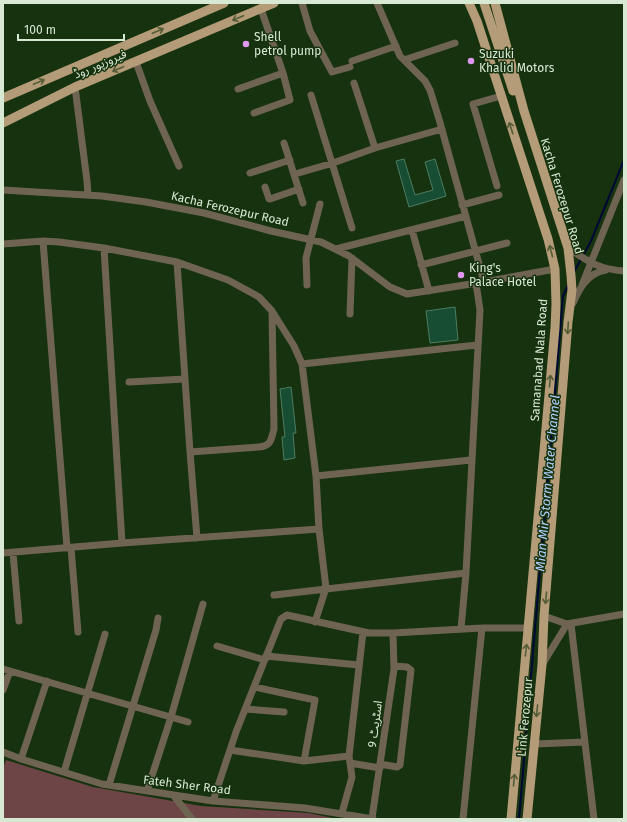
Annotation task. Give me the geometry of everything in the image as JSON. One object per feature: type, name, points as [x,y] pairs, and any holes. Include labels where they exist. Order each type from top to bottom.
[{"type":"main road","name":"فیروزپور روڈ","points":[[3,98],[224,3]]},
{"type":"main road","name":"فیروزپور روڈ","points":[[3,123],[75,88],[274,3]]},
{"type":"main road","name":"Samanabad Nala Road","points":[[469,3],[548,239],[555,269],[555,328],[511,819]]},
{"type":"main road","points":[[474,3],[476,21]]},
{"type":"main road","points":[[484,3],[509,81],[524,111]]},
{"type":"main road","name":"Kacha Ferozepur Road","points":[[495,3],[524,111],[568,248],[571,275],[572,290],[569,310],[544,616]]},
{"type":"main road","name":"Link Ferozepur","points":[[527,819],[542,665],[544,616]]},
{"type":"main road","points":[[522,693],[539,696]]},
{"type":"street","points":[[302,3],[310,31],[332,72],[396,46]]},
{"type":"street","points":[[377,3],[396,46],[404,60],[417,71],[430,90],[484,282]]},
{"type":"street","points":[[254,113],[290,100],[283,73],[261,9]]},
{"type":"street","points":[[404,60],[455,43]]},
{"type":"street","points":[[136,62],[150,101],[179,166]]},
{"type":"street","points":[[238,89],[283,73]]},
{"type":"street","points":[[354,83],[375,148]]},
{"type":"street","points":[[75,88],[88,195]]},
{"type":"street","points":[[312,94],[352,228]]},
{"type":"street","points":[[497,186],[473,104],[501,96]]},
{"type":"street","points":[[295,174],[333,163],[375,148],[442,129]]},
{"type":"street","points":[[284,143],[303,203]]},
{"type":"street","points":[[250,173],[290,160]]},
{"type":"street","name":"Kacha Ferozepur Road","points":[[569,310],[592,263],[624,180]]},
{"type":"street","points":[[265,187],[268,199],[270,200],[299,189]]},
{"type":"street","name":"Kacha Ferozepur Road","points":[[3,190],[88,195],[146,202],[204,213],[271,231],[321,242],[352,258],[390,287],[407,294],[555,269]]},
{"type":"street","points":[[462,205],[499,195]]},
{"type":"street","points":[[307,285],[306,258],[320,204]]},
{"type":"street","points":[[336,249],[466,216]]},
{"type":"street","points":[[412,230],[429,290]]},
{"type":"street","points":[[3,244],[44,241],[104,248],[177,262],[228,280],[259,297],[272,311],[294,346],[302,364],[316,476],[319,529],[326,588],[315,622]]},
{"type":"street","points":[[44,241],[69,548],[78,632]]},
{"type":"street","points":[[421,265],[507,244]]},
{"type":"street","points":[[104,248],[122,543]]},
{"type":"street","points":[[568,248],[592,263],[608,269],[624,271]]},
{"type":"street","points":[[350,314],[352,258]]},
{"type":"street","points":[[177,262],[197,538]]},
{"type":"street","points":[[582,285],[591,275],[608,269]]},
{"type":"street","points":[[461,629],[466,573],[480,310],[476,283]]},
{"type":"street","points":[[190,452],[266,447],[271,442],[274,429],[272,311]]},
{"type":"street","points":[[302,364],[477,345]]},
{"type":"street","points":[[129,382],[185,380]]},
{"type":"street","points":[[316,476],[472,460]]},
{"type":"street","points":[[3,553],[319,529]]},
{"type":"street","points":[[13,553],[19,621]]},
{"type":"street","points":[[274,595],[466,573]]},
{"type":"street","points":[[147,791],[171,717],[203,604]]},
{"type":"street","points":[[544,616],[569,624],[624,614]]},
{"type":"street","points":[[213,801],[245,709],[281,619],[287,616],[363,632],[393,633],[482,628],[528,628]]},
{"type":"street","points":[[109,785],[156,630],[158,618]]},
{"type":"street","points":[[542,665],[569,624]]},
{"type":"street","points":[[569,624],[594,819]]},
{"type":"street","points":[[463,819],[482,628]]},
{"type":"street","points":[[342,814],[352,777],[350,759],[363,632]]},
{"type":"street","name":"اسٹریٹ 9","points":[[372,819],[394,666],[393,633]]},
{"type":"street","points":[[64,772],[105,634]]},
{"type":"street","points":[[217,646],[266,658],[359,665]]},
{"type":"street","points":[[230,750],[304,761],[350,759],[380,766],[397,767],[400,765],[411,670],[407,667],[394,666]]},
{"type":"street","points":[[3,690],[6,670],[188,722]]},
{"type":"street","points":[[21,759],[47,681]]},
{"type":"street","points":[[254,687],[316,700],[304,761]]},
{"type":"street","points":[[245,709],[284,712]]},
{"type":"street","points":[[535,744],[585,742]]},
{"type":"street","name":"Fateh Sher Road","points":[[3,752],[21,759],[109,785],[174,796],[213,801],[305,808],[372,819]]},
{"type":"street","points":[[174,796],[192,819]]},
{"type":"shaded area","points":[[6,760],[93,787],[201,806],[308,813],[338,819],[3,819],[3,768]]},
{"type":"building","points":[[404,159],[415,195],[433,190],[425,162],[435,159],[446,196],[409,207],[396,161]]},
{"type":"building","points":[[455,307],[458,340],[430,343],[426,311]]},
{"type":"building","points":[[291,387],[296,433],[293,433],[295,458],[284,460],[282,437],[285,437],[280,389]]},
{"type":"waterway","name":"Mian Mir Storm Water Channel","points":[[574,272],[591,241],[624,160]]},
{"type":"waterway","name":"Mian Mir Storm Water Channel","points":[[519,819],[563,296],[568,285]]},
{"type":"place","name":"Shell petrol pump","points":[[246,44]]},
{"type":"place","name":"Suzuki Khalid Motors","points":[[471,61]]},
{"type":"place","name":"King's Palace Hotel","points":[[461,275]]}]
